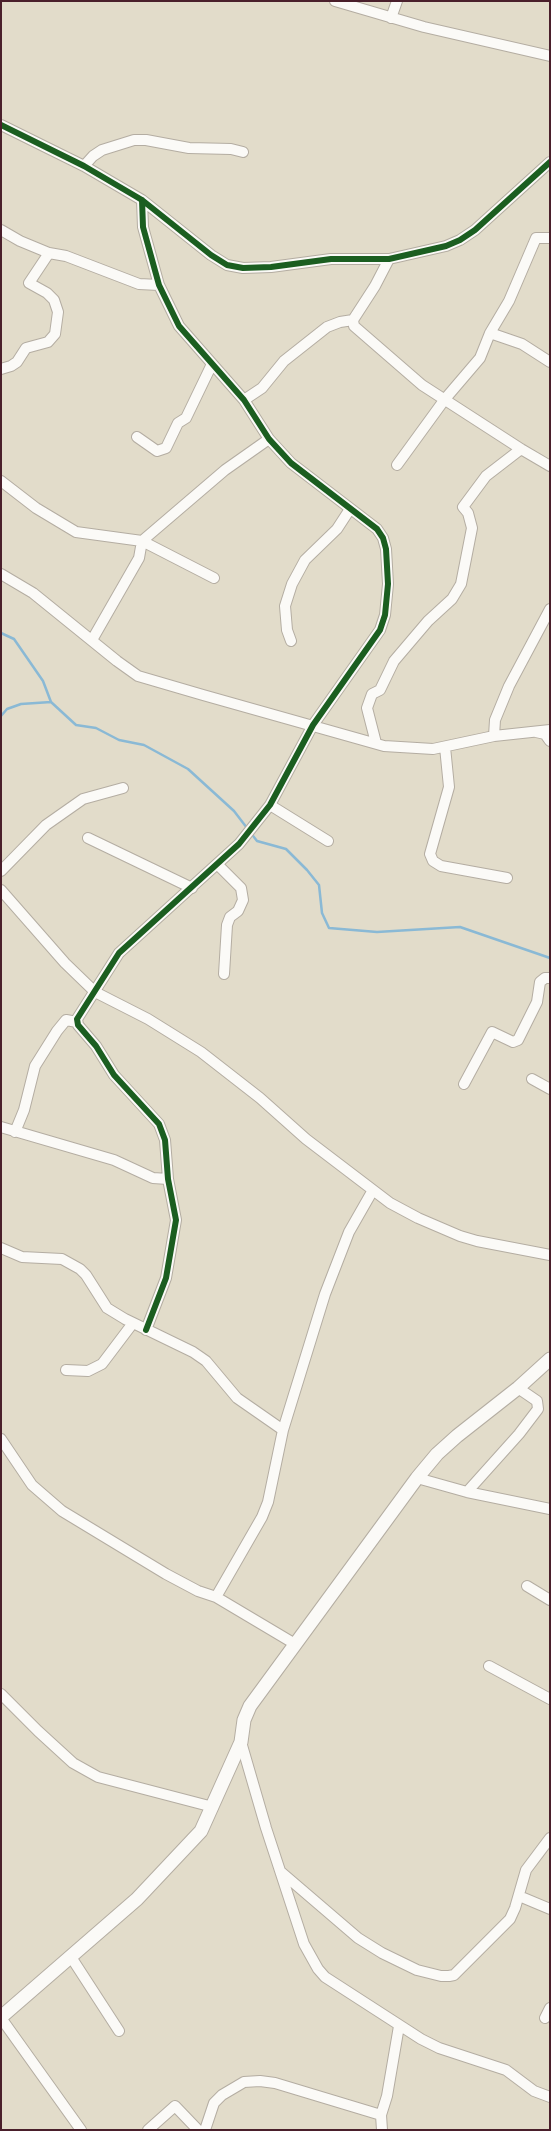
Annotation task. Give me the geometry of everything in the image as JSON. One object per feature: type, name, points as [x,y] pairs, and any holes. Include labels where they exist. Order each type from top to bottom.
[{"type":"main road","points":[[1,2018],[137,1899],[201,1831],[241,1742],[244,1720],[250,1706],[417,1478],[437,1454],[457,1436],[518,1388],[550,1359]]},
{"type":"street","points":[[335,1],[391,18],[550,56]]},
{"type":"street","points":[[391,18],[397,1]]},
{"type":"street","points":[[1,125],[84,166],[142,200],[211,255],[227,265],[243,268],[331,259],[389,259],[434,249],[460,240],[474,230],[550,162]]},
{"type":"street","points":[[84,166],[93,156],[102,150],[134,140],[146,140],[189,148],[231,149],[243,152]]},
{"type":"street","points":[[77,1022],[79,1015],[119,953],[218,865],[239,844],[270,805],[313,725],[380,630],[385,614],[388,584],[386,549],[383,538],[377,529],[291,462],[269,439],[244,400],[179,326],[159,285],[143,227],[142,200]]},
{"type":"street","points":[[1,230],[20,241],[49,254],[66,256],[138,284],[159,285]]},
{"type":"street","points":[[397,465],[445,399],[480,358],[490,333],[509,301],[532,243],[536,238],[550,238]]},
{"type":"street","points":[[1,369],[17,362],[26,348],[48,342],[55,334],[58,312],[54,300],[47,293],[30,283],[49,254]]},
{"type":"street","points":[[244,400],[262,388],[284,361],[328,327],[340,322],[353,320],[375,286],[389,259]]},
{"type":"street","points":[[353,320],[356,329],[377,344],[398,365],[422,385],[550,466]]},
{"type":"street","points":[[490,333],[522,344],[550,362]]},
{"type":"street","points":[[137,438],[158,452],[166,448],[178,423],[186,418],[212,364]]},
{"type":"street","points":[[92,640],[139,558],[142,541],[225,470],[269,439]]},
{"type":"street","points":[[376,743],[366,708],[372,694],[380,690],[394,661],[428,621],[452,599],[461,584],[472,528],[468,513],[463,507],[486,476],[521,449]]},
{"type":"street","points":[[1,481],[36,508],[76,532],[142,541],[214,578]]},
{"type":"street","points":[[291,641],[287,630],[285,606],[292,584],[305,560],[337,529],[350,509]]},
{"type":"street","points":[[1,574],[33,593],[117,661],[138,676],[384,746],[423,749],[446,747],[494,736],[550,730]]},
{"type":"street","points":[[494,736],[495,720],[509,686],[550,609]]},
{"type":"street","points":[[534,731],[545,734],[550,741]]},
{"type":"street","points":[[446,747],[449,787],[430,854],[433,861],[441,866],[507,878]]},
{"type":"street","points":[[1,871],[46,825],[83,799],[123,788]]},
{"type":"street","points":[[270,805],[328,841]]},
{"type":"street","points":[[88,838],[192,888]]},
{"type":"street","points":[[218,865],[241,888],[243,900],[238,911],[230,917],[227,925],[224,974]]},
{"type":"street","points":[[1,890],[65,964],[95,992],[148,1019],[201,1052],[260,1098],[306,1139],[390,1203],[418,1218],[460,1236],[477,1241],[550,1255]]},
{"type":"street","points":[[464,1084],[477,1056],[492,1032],[513,1042],[518,1040],[538,1002],[540,982],[545,978],[550,978]]},
{"type":"street","points":[[15,1132],[24,1110],[35,1066],[66,1020],[77,1022],[96,1046],[114,1075],[159,1124],[165,1140],[168,1179],[176,1220],[166,1278],[146,1330]]},
{"type":"street","points":[[532,1079],[550,1089]]},
{"type":"street","points":[[1,1127],[114,1160],[153,1178],[168,1179]]},
{"type":"street","points":[[216,1597],[262,1518],[268,1502],[283,1430],[338,1257],[349,1232],[373,1190]]},
{"type":"street","points":[[1,1248],[22,1257],[51,1258],[71,1263],[86,1275],[107,1308],[132,1323],[193,1352],[206,1361],[237,1398],[283,1430]]},
{"type":"street","points":[[66,1370],[88,1371],[102,1364],[132,1323]]},
{"type":"street","points":[[467,1492],[519,1434],[538,1409],[537,1401],[518,1388]]},
{"type":"street","points":[[1,1439],[32,1485],[62,1511],[166,1574],[198,1591],[216,1597],[295,1644]]},
{"type":"street","points":[[417,1478],[467,1492],[550,1508]]},
{"type":"street","points":[[527,1586],[550,1600]]},
{"type":"street","points":[[489,1666],[550,1699]]},
{"type":"street","points":[[1,1694],[73,1763],[98,1777],[213,1807]]},
{"type":"street","points":[[241,1742],[304,1944],[325,1977],[399,2026],[439,2048],[506,2070],[528,2087],[550,2097]]},
{"type":"street","points":[[281,1872],[358,1938],[382,1953],[417,1970],[441,1976],[454,1975],[504,1926],[513,1914],[526,1870],[550,1838]]},
{"type":"street","points":[[519,1896],[550,1909]]},
{"type":"street","points":[[71,1957],[119,2031]]},
{"type":"street","points":[[545,2018],[550,2008]]},
{"type":"street","points":[[1,2018],[82,2130]]},
{"type":"street","points":[[382,2130],[381,2115],[387,2096],[399,2026]]},
{"type":"street","points":[[205,2130],[214,2103],[222,2095],[244,2082],[260,2081],[275,2083],[381,2115]]},
{"type":"street","points":[[148,2130],[176,2106],[198,2130]]},
{"type":"waterway","points":[[1,633],[14,639],[43,681],[51,702],[76,725],[96,728],[119,740],[144,745],[188,769],[234,811],[247,828]]},
{"type":"waterway","points":[[1,716],[7,709],[21,704],[51,702]]},
{"type":"waterway","points":[[250,832],[257,841],[286,849],[307,870],[319,885],[322,913],[329,928],[377,932],[460,927],[550,958]]},
{"type":"cycle path","points":[[1,125],[84,166],[142,200],[211,255],[227,265],[243,268],[271,267],[331,259],[389,259],[446,246],[460,240],[475,230],[550,162]]},
{"type":"cycle path","points":[[142,200],[143,227],[159,285],[179,326],[244,400],[269,439],[291,463],[377,529],[383,538],[386,549],[388,584],[385,615],[380,630],[313,725],[270,805],[239,844],[119,953],[77,1019],[78,1025],[96,1046],[114,1075],[159,1124],[165,1140],[168,1179],[176,1220],[166,1278],[146,1330]]}]
